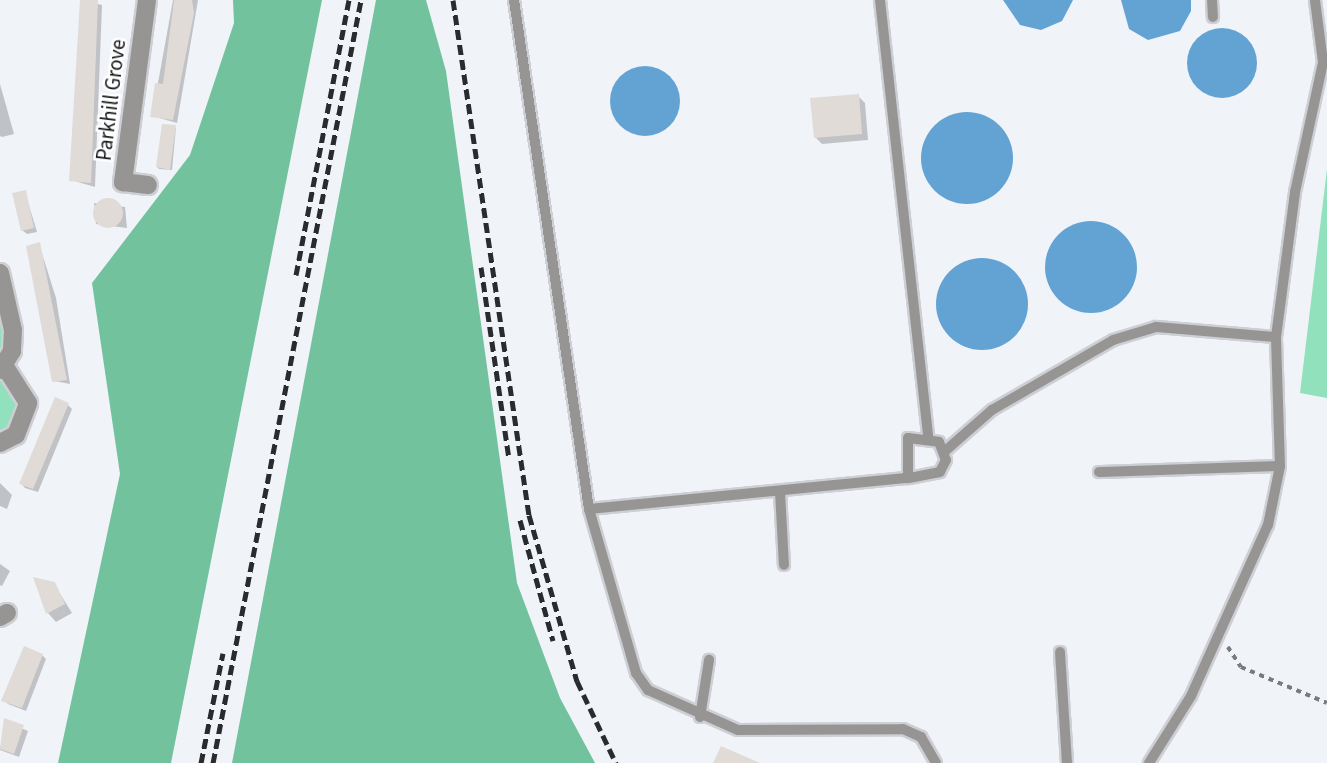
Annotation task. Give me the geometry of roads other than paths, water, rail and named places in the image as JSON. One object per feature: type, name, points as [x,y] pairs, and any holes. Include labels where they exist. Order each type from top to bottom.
[{"type":"street","name":"Parkhill Grove","points":[[146,0],[123,182],[148,185]]},
{"type":"street","points":[[0,273],[13,331],[2,368],[28,403],[16,435],[0,443]]},
{"type":"lane","points":[[514,0],[589,509],[636,673],[648,690],[700,717],[763,734],[903,729],[921,737],[936,763]]},
{"type":"lane","points":[[880,0],[928,437],[944,452]]},
{"type":"lane","points":[[1212,0],[1213,17]]},
{"type":"lane","points":[[1149,763],[1191,696],[1268,525],[1280,466],[1276,337],[1295,192],[1323,62],[1315,0]]},
{"type":"lane","points":[[589,509],[780,492],[940,472],[944,452],[992,410],[1113,340],[1156,327],[1276,337]]},
{"type":"lane","points":[[908,478],[908,438],[928,437]]},
{"type":"lane","points":[[1100,472],[1280,466]]},
{"type":"lane","points":[[780,492],[784,565]]},
{"type":"lane","points":[[1060,652],[1067,763]]},
{"type":"lane","points":[[700,717],[709,660]]},
{"type":"water","points":[[1003,0],[1073,0],[1062,21],[1041,30],[1020,25]]},
{"type":"water","points":[[1121,0],[1191,0],[1191,11],[1180,31],[1148,40],[1129,29]]},
{"type":"water","points":[[1222,28],[1247,38],[1257,63],[1247,88],[1222,98],[1197,88],[1187,63],[1197,38]]},
{"type":"water","points":[[645,66],[670,76],[680,101],[670,126],[645,136],[620,126],[610,101],[620,76]]},
{"type":"water","points":[[967,112],[985,116],[999,126],[1009,140],[1013,158],[1009,176],[999,190],[985,200],[967,204],[949,200],[935,190],[925,176],[921,158],[925,140],[935,126],[949,116]]},
{"type":"water","points":[[1091,221],[1109,225],[1123,235],[1133,249],[1137,267],[1133,285],[1123,299],[1109,309],[1091,313],[1073,309],[1059,299],[1049,285],[1045,267],[1049,249],[1059,235],[1073,225]]},
{"type":"water","points":[[982,258],[1000,262],[1014,272],[1024,286],[1028,304],[1024,322],[1014,336],[1000,346],[982,350],[964,346],[950,336],[940,322],[936,304],[940,286],[950,272],[964,262]]},
{"type":"railway","points":[[296,275],[349,0]]},
{"type":"railway","points":[[213,763],[361,0]]},
{"type":"railway","points":[[453,0],[529,515],[577,681],[616,763]]},
{"type":"railway","points":[[481,267],[509,458]]},
{"type":"railway","points":[[520,520],[553,641]]},
{"type":"railway","points":[[201,763],[223,653]]}]
